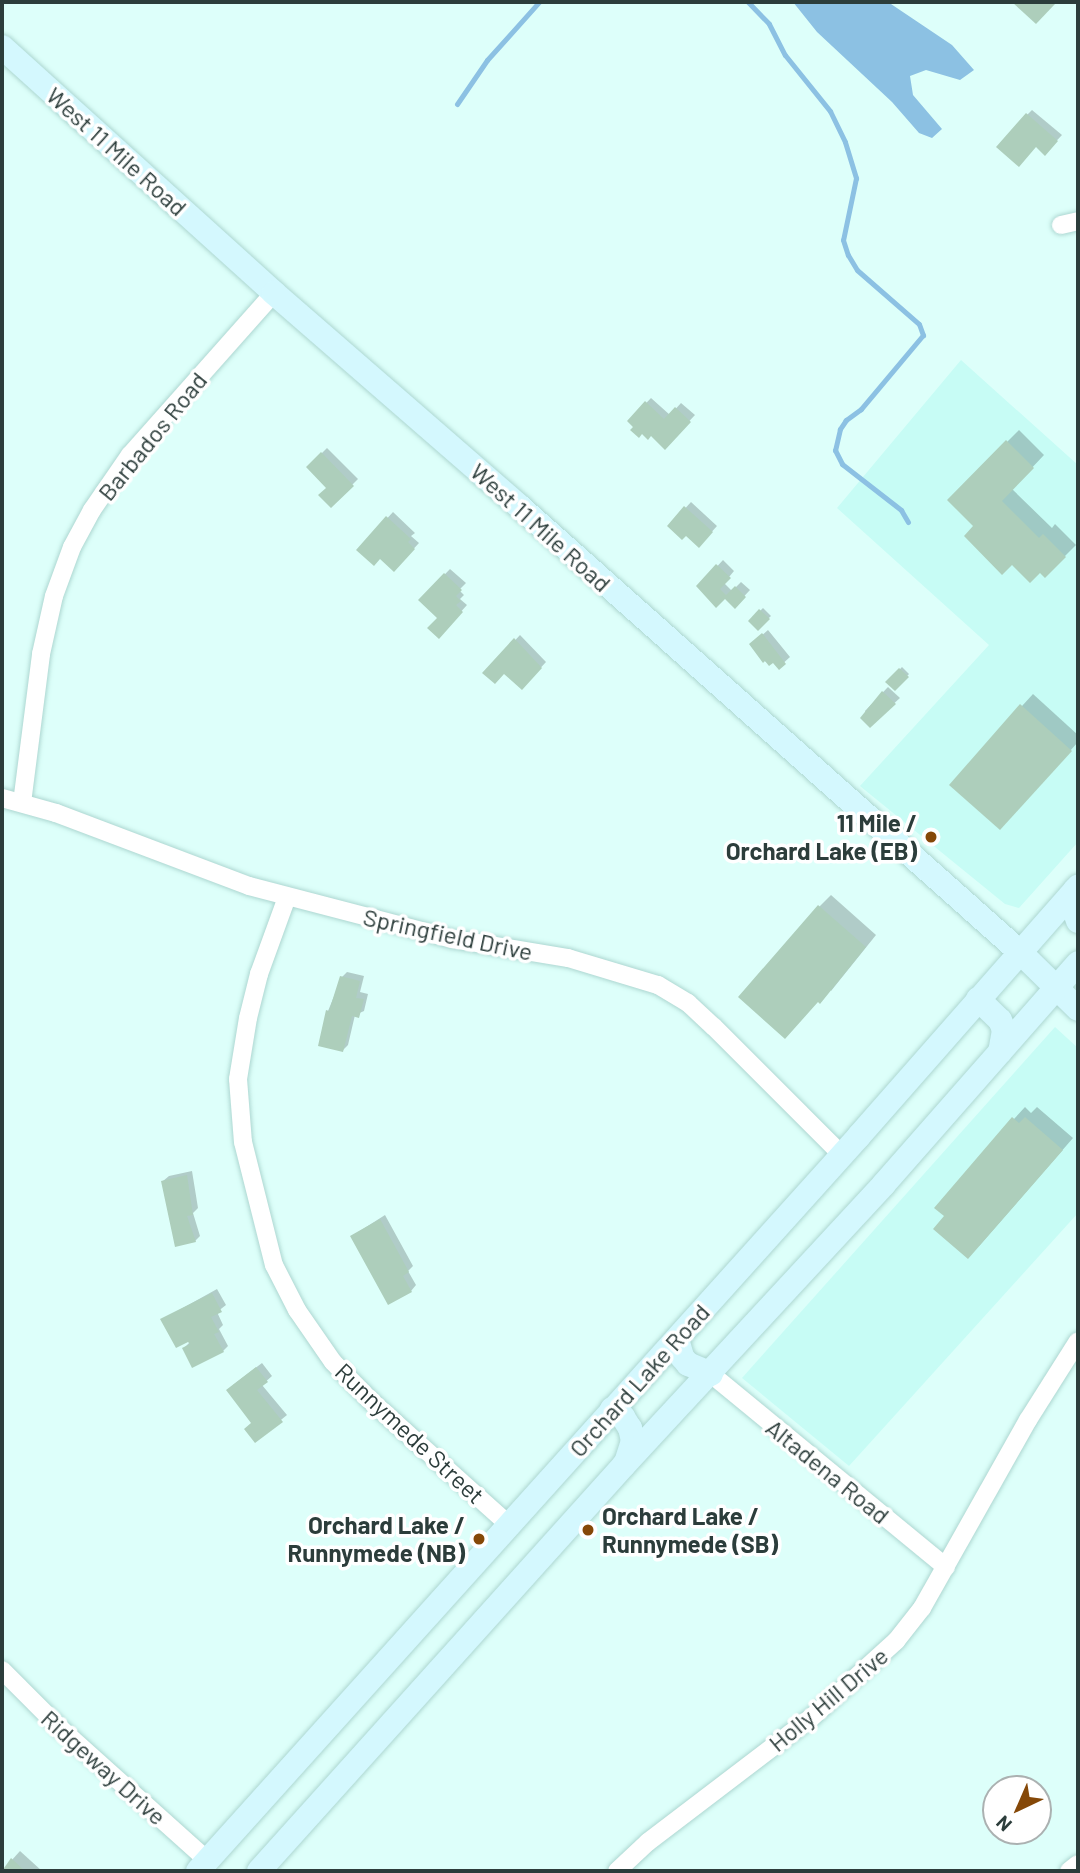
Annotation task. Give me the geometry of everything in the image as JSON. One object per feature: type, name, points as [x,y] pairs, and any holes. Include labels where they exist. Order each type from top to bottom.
[{"type":"main road","name":"West 11 Mile Road","points":[[2,47],[274,293],[519,506],[1020,952],[1078,1009]]},
{"type":"main road","name":"Orchard Lake Road","points":[[203,1866],[842,1155],[1077,888]]},
{"type":"main road","points":[[1077,888],[1073,907],[1078,921]]},
{"type":"main road","name":"Orchard Lake Road","points":[[259,1871],[624,1465],[711,1374],[1078,963]]},
{"type":"main road","points":[[978,999],[1000,1020],[1004,1030],[1000,1052]]},
{"type":"main road","points":[[677,1339],[682,1357],[688,1364],[711,1374]]},
{"type":"main road","points":[[612,1409],[623,1417],[630,1428],[633,1441],[631,1454],[624,1465]]},
{"type":"street","name":"Barbados Road","points":[[22,803],[41,654],[54,596],[72,547],[92,510],[130,455],[274,293]]},
{"type":"street","name":"Springfield Drive","points":[[2,797],[56,813],[249,886],[287,897],[453,939],[568,958],[658,985],[688,1003],[714,1027],[842,1155]]},
{"type":"street","name":"Runnymede Street","points":[[287,897],[259,974],[248,1018],[238,1079],[243,1142],[274,1265],[297,1310],[333,1362],[371,1401],[509,1525]]},
{"type":"street","name":"Holly Hill Drive","points":[[617,1871],[648,1842],[811,1718],[896,1641],[922,1608],[1028,1420],[1078,1341]]},
{"type":"street","name":"Altadena Road","points":[[711,1374],[946,1567]]},
{"type":"street","name":"Ridgeway Drive","points":[[2,1670],[203,1866]]},
{"type":"street","points":[[1069,1871],[1078,1864]]},
{"type":"shaded area","points":[[793,2],[888,2],[952,45],[974,70],[960,80],[926,70],[910,76],[913,95],[942,129],[932,138],[919,133],[892,102],[817,32]]},
{"type":"shaded area","points":[[961,360],[1078,465],[1078,842],[1019,908],[1005,904],[860,786],[989,645],[837,508]]},
{"type":"shaded area","points":[[1055,1027],[1078,1048],[1078,1213],[849,1466],[742,1378]]},
{"type":"building","points":[[1012,2],[1052,2],[1055,4],[1036,24]]},
{"type":"building","points":[[1026,113],[1058,141],[1045,156],[1036,147],[1019,167],[996,147]]},
{"type":"building","points":[[645,401],[664,419],[675,407],[691,422],[665,450],[651,436],[648,440],[642,434],[639,438],[630,430],[633,427],[627,421]]},
{"type":"building","points":[[1006,440],[1034,468],[1002,501],[1039,538],[1043,534],[1066,557],[1045,578],[1040,573],[1030,583],[1012,565],[1002,575],[964,536],[973,526],[947,500]]},
{"type":"building","points":[[321,452],[354,486],[331,508],[318,495],[326,488],[306,467]]},
{"type":"building","points":[[684,506],[713,532],[699,548],[686,536],[682,540],[667,526]]},
{"type":"building","points":[[386,516],[411,539],[408,542],[415,549],[394,572],[380,559],[374,566],[356,550]]},
{"type":"building","points":[[716,564],[731,578],[720,589],[726,595],[735,586],[746,597],[735,609],[725,599],[716,608],[696,586]]},
{"type":"building","points":[[444,573],[462,590],[456,596],[461,601],[456,605],[463,612],[439,639],[427,628],[437,618],[418,600]]},
{"type":"building","points":[[759,609],[770,619],[758,631],[748,621]]},
{"type":"building","points":[[762,633],[786,664],[779,670],[773,663],[769,666],[765,661],[763,663],[749,644]]},
{"type":"building","points":[[514,638],[542,668],[522,690],[504,674],[495,684],[482,673]]},
{"type":"building","points":[[899,668],[909,677],[895,691],[885,682]]},
{"type":"building","points":[[882,691],[896,704],[870,728],[860,718]]},
{"type":"building","points":[[1020,704],[1072,751],[1000,830],[949,785]]},
{"type":"building","points":[[818,905],[866,947],[820,1004],[818,1002],[785,1039],[738,997]]},
{"type":"building","points":[[340,976],[360,981],[356,998],[364,999],[359,1018],[352,1016],[343,1052],[318,1046],[326,1010],[329,1011]]},
{"type":"building","points":[[1012,1117],[1019,1123],[1025,1117],[1063,1150],[968,1259],[933,1229],[944,1216],[934,1208]]},
{"type":"building","points":[[187,1175],[193,1215],[187,1216],[196,1242],[175,1247],[161,1181]]},
{"type":"building","points":[[380,1219],[409,1272],[403,1276],[412,1292],[388,1305],[350,1236]]},
{"type":"building","points":[[212,1293],[222,1312],[211,1317],[219,1332],[214,1334],[224,1352],[192,1368],[182,1348],[190,1344],[188,1342],[176,1348],[160,1319]]},
{"type":"building","points":[[256,1367],[268,1382],[257,1390],[283,1422],[255,1443],[244,1429],[251,1423],[226,1390]]},
{"type":"building","points":[[11,1858],[25,1871],[2,1871]]},
{"type":"waterway","points":[[457,104],[487,60],[539,2]]},
{"type":"waterway","points":[[748,2],[769,24],[785,55],[830,111],[845,142],[856,178],[843,240],[848,255],[857,270],[919,324],[923,335],[861,409],[846,420],[840,429],[835,450],[842,464],[901,510],[908,522]]},
{"type":"place","name":"11 Mile / Orchard Lake (EB)","points":[[931,837]]},
{"type":"place","name":"Orchard Lake / Runnymede (SB)","points":[[588,1530]]},
{"type":"place","name":"Orchard Lake / Runnymede (NB)","points":[[479,1539]]}]
